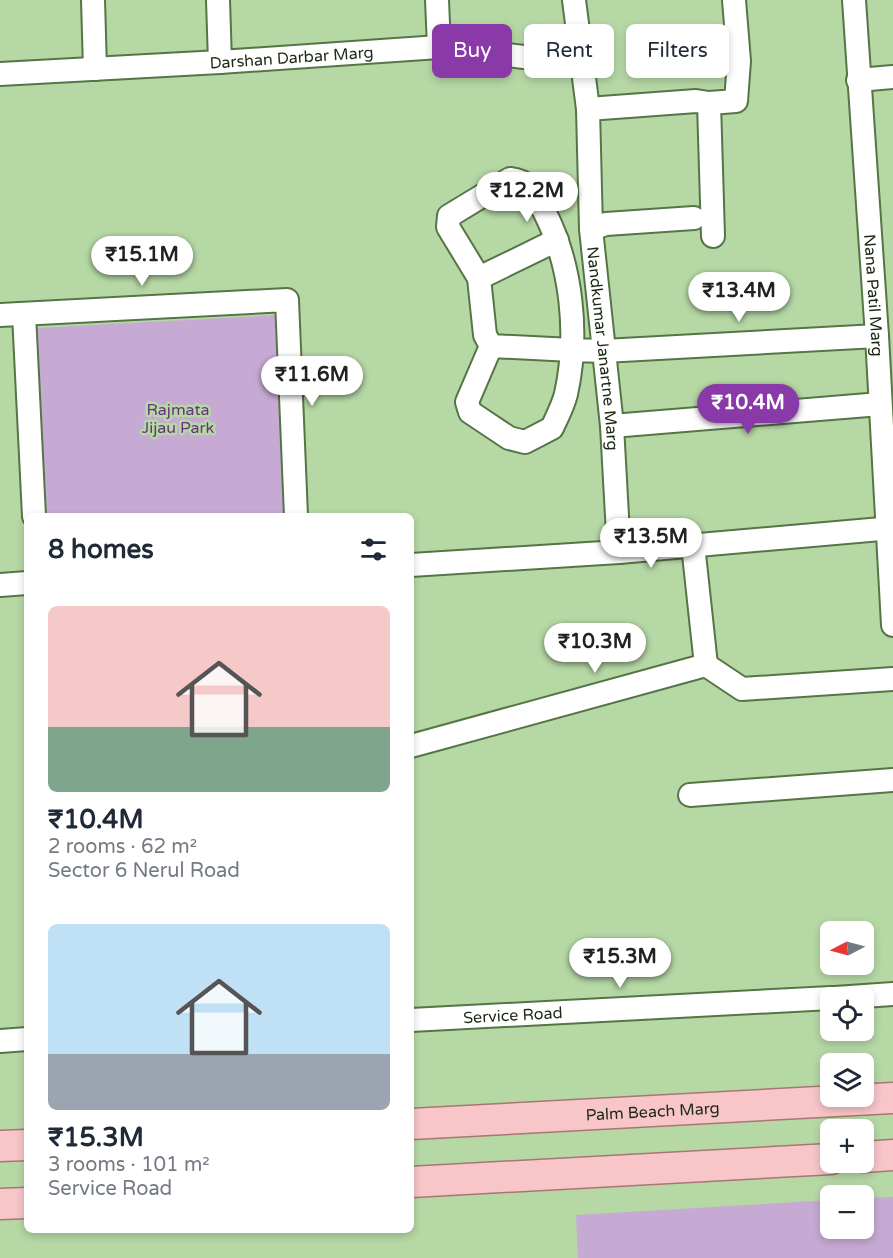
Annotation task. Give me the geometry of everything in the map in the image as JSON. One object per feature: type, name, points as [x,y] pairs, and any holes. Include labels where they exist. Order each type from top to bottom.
[{"type":"main road","name":"Palm Beach Marg","points":[[414,1124],[893,1098]]},
{"type":"main road","points":[[0,1146],[24,1145]]},
{"type":"main road","points":[[874,1156],[893,1155]]},
{"type":"main road","points":[[414,1182],[820,1160]]},
{"type":"main road","points":[[0,1204],[24,1203]]},
{"type":"street","points":[[93,0],[95,69]]},
{"type":"street","points":[[218,0],[220,62]]},
{"type":"street","points":[[437,0],[438,24]]},
{"type":"street","name":"Nandkumar Janartne Marg","points":[[574,0],[577,24]]},
{"type":"street","points":[[588,109],[696,101],[710,103],[736,101],[739,61],[734,0]]},
{"type":"street","name":"Nana Patil Marg","points":[[854,0],[890,528],[893,625]]},
{"type":"street","name":"Darshan Darbar Marg","points":[[0,74],[432,47]]},
{"type":"street","points":[[858,80],[893,77]]},
{"type":"street","name":"Nandkumar Janartne Marg","points":[[585,78],[588,109],[591,229],[612,426],[619,552]]},
{"type":"street","points":[[710,103],[713,236]]},
{"type":"street","points":[[510,180],[519,180],[530,186],[557,240],[567,275],[572,350],[566,396],[552,428],[525,442],[509,438],[470,412],[467,402],[491,346],[485,335],[480,278],[448,227],[449,216],[510,180]]},
{"type":"street","points":[[591,229],[606,224],[694,218]]},
{"type":"street","points":[[480,278],[557,240]]},
{"type":"street","points":[[0,315],[287,300],[296,513]]},
{"type":"street","points":[[24,314],[34,513]]},
{"type":"street","points":[[491,346],[604,351],[876,336]]},
{"type":"street","points":[[612,426],[880,404]]},
{"type":"street","points":[[414,565],[619,552],[890,528]]},
{"type":"street","points":[[693,545],[706,665]]},
{"type":"street","points":[[0,585],[24,583]]},
{"type":"street","points":[[414,745],[706,665],[742,689],[893,680]]},
{"type":"street","points":[[690,795],[893,780]]},
{"type":"street","name":"Service Road","points":[[874,995],[893,994]]},
{"type":"street","name":"Service Road","points":[[414,1020],[820,999]]},
{"type":"street","points":[[0,1041],[24,1039]]},
{"type":"green space","name":"Rajmata Jijau Park","points":[[278,315],[289,513],[47,513],[37,328]]},
{"type":"green space","points":[[893,1197],[893,1258],[578,1258],[576,1215],[820,1201],[820,1239],[874,1239],[874,1198]]}]
